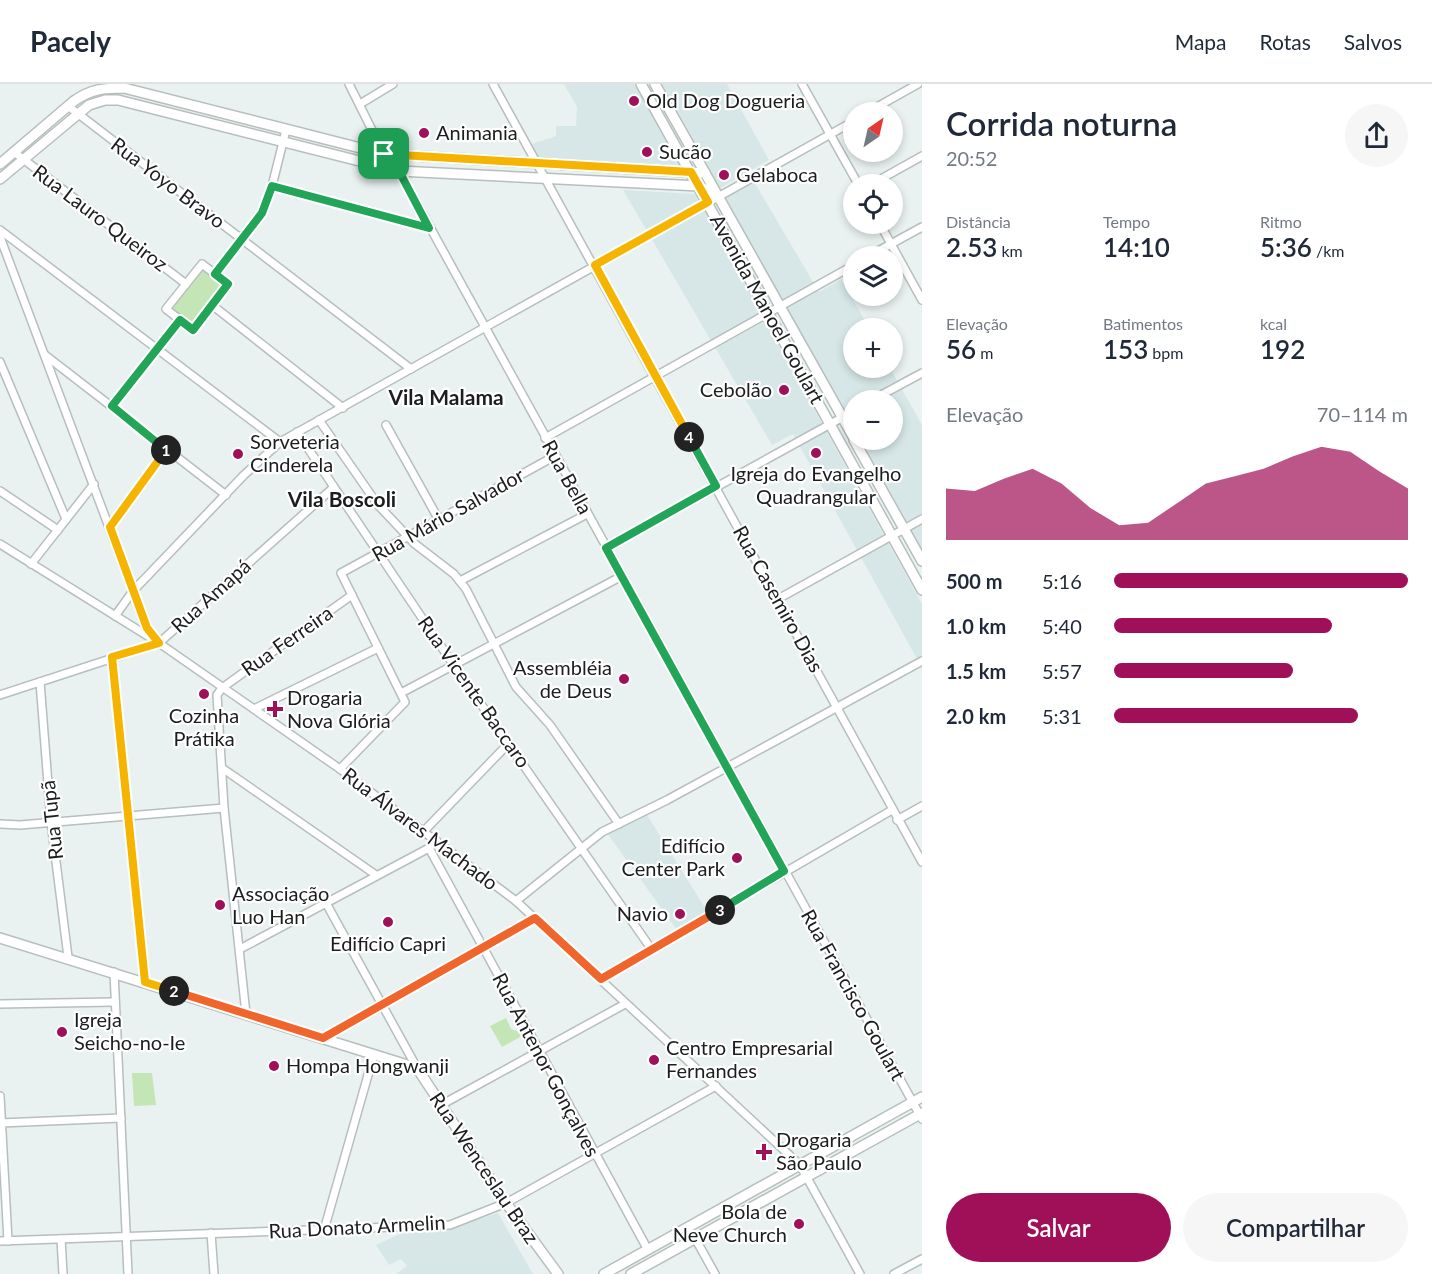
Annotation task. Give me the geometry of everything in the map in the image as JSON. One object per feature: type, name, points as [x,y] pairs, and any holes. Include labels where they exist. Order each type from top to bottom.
[{"type":"street","name":"Rua Bella","points":[[349,84],[384,154],[399,171],[784,871]]},
{"type":"street","points":[[360,104],[393,84]]},
{"type":"street","name":"Rua Casemiro Dias","points":[[493,84],[595,265],[922,862]]},
{"type":"street","name":"Avenida Manoel Goulart","points":[[640,84],[708,202],[922,590]]},
{"type":"street","name":"Avenida Manoel Goulart","points":[[656,84],[842,418]]},
{"type":"street","points":[[802,84],[852,174]]},
{"type":"street","points":[[886,102],[918,84]]},
{"type":"street","points":[[0,164],[86,92],[101,88],[128,86],[286,130],[384,154],[705,173],[699,186]]},
{"type":"street","points":[[0,179],[89,105],[105,100],[118,100],[399,171],[699,186],[718,196]]},
{"type":"street","name":"Rua Yoyo Bravo","points":[[68,106],[411,369]]},
{"type":"street","points":[[115,616],[133,591],[280,442],[843,127]]},
{"type":"street","points":[[215,274],[262,213],[272,186],[286,130]]},
{"type":"street","name":"Rua Lauro Queiroz","points":[[14,152],[186,284]]},
{"type":"street","points":[[890,174],[922,156]]},
{"type":"street","points":[[272,186],[429,228]]},
{"type":"street","points":[[887,246],[922,227]]},
{"type":"street","points":[[0,230],[156,351],[280,442]]},
{"type":"street","points":[[886,234],[922,300]]},
{"type":"street","points":[[0,237],[147,628],[159,643]]},
{"type":"street","points":[[202,264],[215,274],[228,284],[193,330],[166,309],[202,264]]},
{"type":"street","points":[[545,438],[843,272]]},
{"type":"street","points":[[212,305],[343,408]]},
{"type":"street","points":[[112,406],[180,320]]},
{"type":"street","points":[[44,354],[226,495]]},
{"type":"street","points":[[0,362],[66,519]]},
{"type":"street","points":[[891,390],[922,373]]},
{"type":"street","points":[[606,548],[842,418]]},
{"type":"street","points":[[319,420],[372,498],[408,537],[460,581],[495,642],[516,687],[550,725],[619,824]]},
{"type":"street","points":[[386,425],[439,520]]},
{"type":"street","name":"Rua Vicente Baccaro","points":[[297,432],[453,664],[652,950]]},
{"type":"street","points":[[110,527],[167,449]]},
{"type":"street","name":"Avenida Manoel Goulart","points":[[860,450],[922,561]]},
{"type":"street","name":"Rua Mário Salvador","points":[[352,595],[341,573],[555,456]]},
{"type":"street","points":[[31,564],[94,484]]},
{"type":"street","name":"Rua Amapá","points":[[0,695],[159,643],[334,487]]},
{"type":"street","points":[[0,491],[58,530]]},
{"type":"street","points":[[460,581],[587,514]]},
{"type":"street","points":[[778,598],[922,519]]},
{"type":"street","name":"Rua Álvares Machado","points":[[0,544],[159,643],[425,830],[516,901],[800,1166],[860,1274]]},
{"type":"street","points":[[401,693],[621,576]]},
{"type":"street","points":[[340,769],[405,702],[352,595]]},
{"type":"street","name":"Rua Ferreira","points":[[222,688],[352,595]]},
{"type":"street","points":[[254,709],[378,648]]},
{"type":"street","points":[[112,657],[145,982]]},
{"type":"street","points":[[516,901],[582,847],[619,824],[727,768],[922,661]]},
{"type":"street","name":"Rua Tupã","points":[[40,682],[51,822],[68,957]]},
{"type":"street","points":[[222,688],[217,695],[216,706],[224,807],[246,1014]]},
{"type":"street","points":[[425,830],[509,743]]},
{"type":"street","points":[[222,768],[376,875]]},
{"type":"street","points":[[897,820],[922,806]]},
{"type":"street","points":[[0,824],[20,825],[224,807]]},
{"type":"street","points":[[601,979],[892,810]]},
{"type":"street","points":[[240,949],[429,848],[436,840]]},
{"type":"street","name":"Rua Antenor Gonçalves","points":[[429,848],[648,1250]]},
{"type":"street","name":"Rua Francisco Goulart","points":[[784,871],[921,1116]]},
{"type":"street","name":"Rua Wenceslau Braz","points":[[326,903],[417,1068],[506,1203],[558,1274]]},
{"type":"street","points":[[323,1038],[535,918]]},
{"type":"street","points":[[0,938],[68,957],[417,1068]]},
{"type":"street","points":[[114,972],[128,1274]]},
{"type":"street","points":[[0,1004],[114,1002]]},
{"type":"street","points":[[441,1105],[625,1004]]},
{"type":"street","points":[[324,1230],[374,1054]]},
{"type":"street","name":"Rua Donato Armelin","points":[[4,1241],[450,1225],[506,1203],[716,1086]]},
{"type":"street","points":[[0,1096],[4,1241]]},
{"type":"street","points":[[604,1274],[922,1097]]},
{"type":"street","points":[[631,1274],[921,1116]]},
{"type":"street","points":[[1,1123],[121,1118]]},
{"type":"street","points":[[697,1223],[699,1236],[715,1274]]},
{"type":"street","points":[[212,1233],[214,1274]]},
{"type":"street","points":[[61,1239],[63,1274]]},
{"type":"street","points":[[894,1274],[922,1258]]},
{"type":"shaded area","points":[[564,84],[634,84],[682,169],[540,160],[532,144],[556,136],[556,126],[576,126],[577,107]]},
{"type":"shaded area","points":[[662,84],[727,84],[769,160],[720,188]]},
{"type":"shaded area","points":[[753,180],[819,292],[841,279],[843,306],[856,306],[863,318],[843,318],[843,378],[896,378],[902,390],[843,390],[843,411],[723,196]]},
{"type":"shaded area","points":[[623,190],[695,194],[922,604],[922,668],[793,434],[772,445]]},
{"type":"shaded area","points":[[903,391],[922,425],[922,552],[865,450],[903,450]]},
{"type":"shaded area","points":[[647,815],[707,911],[677,930],[607,833]]},
{"type":"shaded area","points":[[498,1213],[533,1274],[396,1274],[407,1266],[401,1259],[389,1265],[376,1245],[406,1231],[442,1231]]},
{"type":"green space","points":[[202,269],[222,285],[191,324],[171,308]]},
{"type":"green space","points":[[506,1018],[511,1029],[520,1032],[522,1036],[502,1047],[490,1026]]},
{"type":"green space","points":[[132,1073],[152,1073],[156,1105],[134,1106]]},
{"type":"place","name":"Old Dog Dogueria","points":[[634,101]]},
{"type":"place","name":"Animania","points":[[424,133]]},
{"type":"place","name":"Sucão","points":[[647,152]]},
{"type":"place","name":"Gelaboca","points":[[724,175]]},
{"type":"place","name":"Cebolão","points":[[784,390]]},
{"type":"place","name":"Igreja do Evangelho Quadrangular","points":[[816,453]]},
{"type":"place","name":"Sorveteria Cinderela","points":[[238,454]]},
{"type":"place","name":"Assembléia de Deus","points":[[624,679]]},
{"type":"place","name":"Cozinha Prátika","points":[[204,694]]},
{"type":"place","name":"Drogaria Nova Glória","points":[[275,709]]},
{"type":"place","name":"Edifício Center Park","points":[[737,858]]},
{"type":"place","name":"Associação Luo Han","points":[[220,905]]},
{"type":"place","name":"Navio","points":[[680,914]]},
{"type":"place","name":"Edifício Capri","points":[[388,922]]},
{"type":"place","name":"Igreja Seicho-no-Ie","points":[[62,1032]]},
{"type":"place","name":"Centro Empresarial Fernandes","points":[[654,1060]]},
{"type":"place","name":"Hompa Hongwanji","points":[[274,1066]]},
{"type":"place","name":"Drogaria São Paulo","points":[[764,1152]]},
{"type":"place","name":"Bola de Neve Church","points":[[799,1224]]},
{"type":"district","name":"Vila Malama","points":[[446,398]]},
{"type":"district","name":"Vila Boscoli","points":[[342,500]]},
{"type":"route","points":[[384,154],[691,172],[708,202],[595,265],[716,486],[606,548],[784,871],[601,979],[535,918],[323,1038],[145,982],[112,657],[159,643],[147,628],[110,527],[167,449],[112,406],[180,320],[193,330],[228,284],[215,274],[262,213],[272,186],[429,228],[399,171],[384,154]]}]
